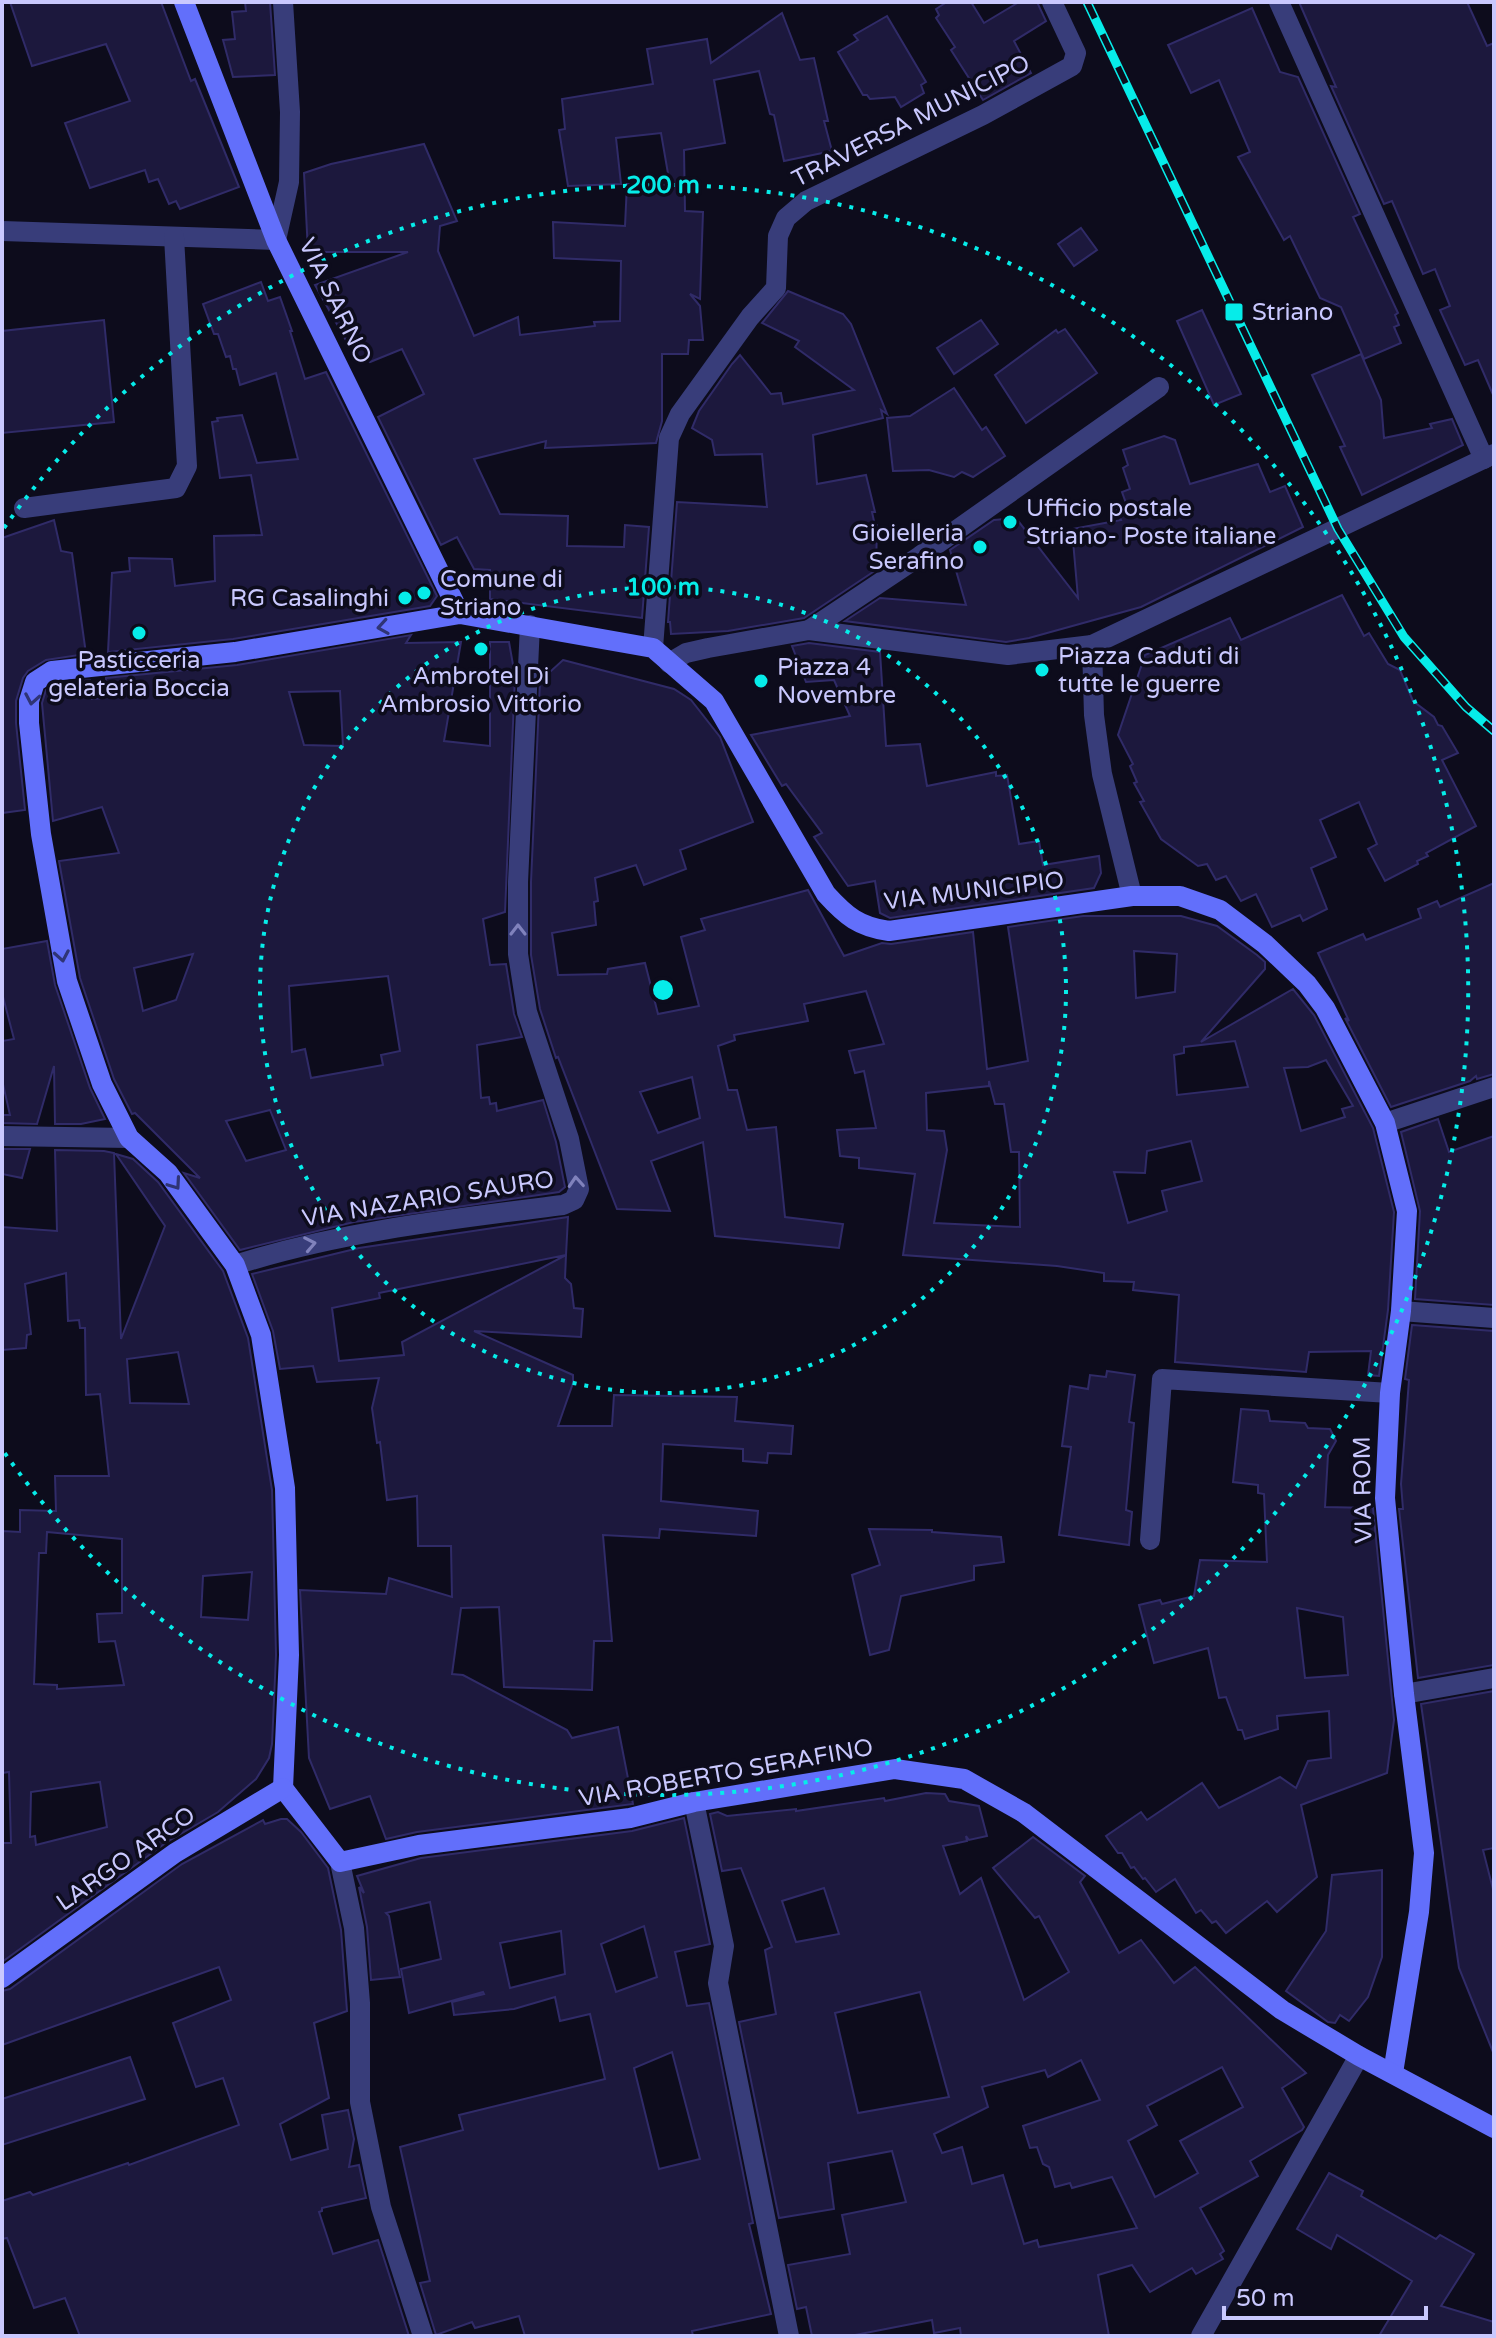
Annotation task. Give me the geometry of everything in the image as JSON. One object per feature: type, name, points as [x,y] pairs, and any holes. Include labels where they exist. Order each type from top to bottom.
[{"type":"main road","name":"VIA SARNO","points":[[184,2],[276,240],[460,614]]},
{"type":"main road","points":[[340,1862],[283,1788],[289,1655],[285,1488],[261,1335],[235,1265],[168,1173],[129,1138],[102,1084],[67,981],[41,834],[29,701],[35,682],[52,671],[235,652],[460,614],[653,648]]},
{"type":"main road","name":"VIA MUNICIPIO","points":[[653,648],[714,701],[826,894],[848,918],[889,931],[1132,896],[1180,896],[1220,910],[1265,944]]},
{"type":"main road","name":"VIA ROM","points":[[1265,944],[1307,984],[1325,1008],[1385,1123],[1407,1211],[1401,1311],[1390,1393],[1385,1498],[1404,1694],[1424,1853],[1419,1912],[1393,2073]]},
{"type":"main road","name":"VIA ROBERTO SERAFINO","points":[[340,1862],[419,1845],[630,1818],[694,1802],[895,1769],[964,1779],[1024,1813],[1282,2010],[1359,2056],[1494,2128]]},
{"type":"main road","name":"LARGO ARCO","points":[[2,1978],[175,1853],[283,1788]]},
{"type":"street","points":[[2,231],[276,240],[289,182],[290,112],[283,2]]},
{"type":"street","name":"TRAVERSA MUNICIPO","points":[[653,648],[669,438],[680,414],[750,317],[776,288],[778,236],[786,218],[806,201],[983,115],[1072,66],[1076,53],[1052,2]]},
{"type":"street","points":[[669,663],[686,653],[809,630],[1008,655],[1092,645],[1489,456],[1279,2]]},
{"type":"street","points":[[24,508],[176,488],[187,466],[174,237]]},
{"type":"street","points":[[809,630],[920,556],[1159,387]]},
{"type":"street","name":"VIA NAZARIO SAURO","points":[[235,1265],[286,1249],[410,1224],[563,1205],[574,1200],[579,1189],[569,1139],[527,1012],[518,954],[518,882],[530,625]]},
{"type":"street","points":[[1092,645],[1094,715],[1102,774],[1132,896]]},
{"type":"street","points":[[1385,1123],[1494,1087]]},
{"type":"street","points":[[2,1136],[129,1138]]},
{"type":"street","points":[[1401,1311],[1494,1318]]},
{"type":"street","points":[[1150,1540],[1162,1379],[1390,1393]]},
{"type":"street","points":[[1404,1694],[1494,1678]]},
{"type":"street","points":[[694,1802],[724,1946],[718,1983],[789,2336]]},
{"type":"street","points":[[340,1862],[354,1928],[358,1973],[360,2102],[381,2207],[423,2336]]},
{"type":"street","points":[[1201,2336],[1359,2056]]},
{"type":"building","points":[[10,2],[161,2],[191,81],[195,79],[239,187],[180,209],[176,201],[169,204],[158,179],[149,182],[145,170],[90,188],[65,123],[130,101],[106,44],[32,66]]},
{"type":"building","points":[[245,2],[270,2],[275,75],[233,77],[223,40],[235,39],[232,12],[246,11]]},
{"type":"building","points":[[947,2],[971,2],[984,23],[1019,2],[1037,2],[1046,21],[1014,41],[1031,73],[983,100],[951,50],[955,47],[936,18],[939,15],[936,9]]},
{"type":"building","points":[[1299,2],[1467,2],[1487,46],[1494,43],[1494,397],[1478,360],[1465,365],[1440,310],[1450,306],[1435,269],[1423,274],[1392,201],[1384,204],[1331,86],[1336,87]]},
{"type":"building","points":[[1252,8],[1280,72],[1298,77],[1360,214],[1353,217],[1398,313],[1395,315],[1399,325],[1394,327],[1401,343],[1364,359],[1341,307],[1320,298],[1290,236],[1284,240],[1238,157],[1250,152],[1219,80],[1191,93],[1168,45]]},
{"type":"building","points":[[782,13],[800,60],[814,58],[832,151],[784,161],[774,115],[770,114],[759,71],[714,80],[725,143],[684,150],[685,211],[703,212],[700,299],[690,294],[700,306],[703,340],[689,340],[688,354],[662,354],[662,421],[656,443],[545,448],[546,441],[474,459],[500,514],[568,516],[567,546],[624,547],[625,525],[649,527],[642,618],[490,599],[490,570],[474,569],[457,537],[441,545],[378,417],[424,394],[402,349],[370,362],[361,361],[353,353],[315,285],[408,252],[308,252],[304,173],[331,164],[424,144],[457,221],[440,226],[438,251],[474,336],[518,317],[520,335],[595,326],[594,322],[620,321],[621,261],[554,258],[553,222],[625,226],[627,184],[670,185],[661,133],[616,138],[621,184],[568,186],[559,130],[565,129],[562,99],[653,84],[647,49],[707,39],[711,63]]},
{"type":"building","points":[[887,16],[926,82],[921,85],[924,93],[901,107],[895,97],[870,99],[863,95],[838,52],[858,40],[854,35]]},
{"type":"building","points":[[1081,228],[1097,250],[1074,266],[1058,244]]},
{"type":"building","points":[[261,282],[268,301],[280,297],[305,379],[326,372],[437,596],[430,606],[233,639],[108,652],[112,573],[130,571],[129,558],[172,559],[175,586],[215,581],[214,536],[262,535],[251,475],[220,478],[212,422],[218,421],[217,418],[242,415],[257,463],[298,459],[276,373],[240,385],[236,369],[233,369],[230,356],[226,357],[218,334],[214,334],[203,304]]},
{"type":"building","points":[[788,291],[843,314],[851,324],[887,414],[881,410],[883,418],[813,435],[817,484],[866,475],[875,512],[872,512],[874,521],[867,526],[877,525],[876,570],[804,618],[728,631],[671,634],[668,622],[677,502],[767,507],[762,454],[715,455],[712,440],[692,428],[699,411],[732,364],[740,355],[771,394],[781,393],[783,404],[854,390],[795,347],[799,341],[762,323]]},
{"type":"building","points":[[1202,310],[1241,394],[1214,405],[1177,321]]},
{"type":"building","points":[[104,320],[114,422],[2,433],[2,331]]},
{"type":"building","points":[[981,320],[998,344],[954,374],[937,348]]},
{"type":"building","points":[[1065,329],[1097,373],[1026,423],[995,375],[1056,330],[1058,333]]},
{"type":"building","points":[[1361,354],[1381,400],[1384,438],[1432,428],[1430,424],[1452,419],[1463,445],[1362,495],[1340,447],[1345,446],[1312,375]]},
{"type":"building","points":[[954,388],[982,430],[986,427],[1005,456],[973,477],[962,472],[954,477],[929,470],[893,471],[887,418],[910,416]]},
{"type":"building","points":[[1164,436],[1175,440],[1190,484],[1258,464],[1270,492],[1285,486],[1303,527],[1141,607],[1029,638],[1006,642],[845,621],[880,598],[966,605],[950,550],[994,520],[1016,518],[1078,598],[1072,529],[1121,520],[1116,510],[1127,506],[1122,492],[1130,489],[1123,468],[1128,465],[1123,450]]},
{"type":"building","points":[[54,520],[61,551],[72,553],[86,654],[46,660],[28,671],[23,678],[16,701],[16,723],[25,810],[2,813],[2,538]]},
{"type":"building","points":[[1342,595],[1364,636],[1369,633],[1388,664],[1400,670],[1413,701],[1442,726],[1458,753],[1442,760],[1476,826],[1426,853],[1428,856],[1417,861],[1418,864],[1385,881],[1368,849],[1377,844],[1359,802],[1320,820],[1336,857],[1311,868],[1327,909],[1303,921],[1300,915],[1272,927],[1256,894],[1241,901],[1226,876],[1216,880],[1207,864],[1198,866],[1161,839],[1140,802],[1144,801],[1134,783],[1137,782],[1130,766],[1133,764],[1118,735],[1145,655],[1230,618],[1241,640]]},
{"type":"building","points":[[411,635],[406,643],[461,642],[444,741],[490,746],[490,642],[509,642],[515,676],[505,912],[483,919],[490,965],[506,964],[514,1014],[522,1037],[477,1045],[481,1098],[489,1097],[490,1104],[496,1103],[497,1111],[543,1100],[565,1187],[559,1192],[354,1222],[240,1250],[184,1173],[200,1178],[135,1113],[132,1114],[114,1079],[80,978],[59,861],[119,853],[102,807],[53,821],[42,703],[46,690],[56,684],[90,680],[92,699],[105,698],[106,678],[237,665]],"holes":[[[340,691],[343,746],[304,745],[289,692]],[[193,954],[176,1000],[143,1011],[134,968]],[[388,976],[400,1051],[381,1055],[383,1065],[311,1078],[305,1049],[292,1052],[289,986]],[[270,1110],[286,1150],[246,1161],[226,1121]]]},
{"type":"building","points":[[809,643],[880,652],[886,746],[920,744],[927,786],[996,772],[996,776],[1007,775],[1019,844],[1039,841],[1043,865],[1099,856],[1101,873],[1094,888],[890,918],[880,913],[875,881],[848,886],[814,837],[822,833],[786,784],[782,786],[751,735],[850,716],[834,680],[806,682],[792,646]]},
{"type":"building","points":[[563,660],[674,689],[691,700],[720,737],[753,822],[680,850],[686,869],[644,885],[636,865],[595,878],[598,901],[594,902],[596,925],[552,933],[558,975],[607,974],[608,969],[645,963],[658,1014],[699,1006],[681,937],[705,930],[701,919],[808,890],[844,956],[882,943],[973,932],[987,1069],[1028,1061],[1008,927],[1083,916],[1181,916],[1217,926],[1257,955],[1265,962],[1265,969],[1201,1042],[1293,989],[1314,1015],[1373,1128],[1394,1212],[1388,1310],[1379,1376],[1368,1375],[1371,1351],[1309,1352],[1306,1372],[1175,1362],[1179,1295],[1133,1290],[1134,1282],[1104,1281],[1104,1273],[1057,1266],[903,1255],[915,1174],[859,1168],[859,1158],[840,1156],[837,1130],[876,1128],[864,1071],[855,1073],[849,1051],[884,1044],[866,991],[804,1004],[808,1021],[734,1035],[735,1040],[718,1046],[728,1090],[737,1090],[747,1130],[776,1127],[785,1217],[843,1224],[839,1248],[715,1236],[703,1142],[651,1161],[670,1211],[617,1209],[556,1058],[540,1009],[531,955],[540,681]],"holes":[[[1134,951],[1177,954],[1175,992],[1136,998]],[[1235,1041],[1248,1087],[1177,1095],[1174,1055],[1184,1053],[1184,1047]],[[1326,1060],[1353,1106],[1342,1109],[1345,1117],[1301,1131],[1284,1068],[1308,1067]],[[692,1077],[700,1118],[658,1133],[640,1092]],[[989,1081],[995,1104],[1004,1104],[1011,1152],[1019,1152],[1020,1227],[934,1223],[947,1150],[944,1131],[927,1130],[926,1093],[989,1086]],[[1191,1141],[1202,1181],[1162,1191],[1167,1211],[1128,1223],[1114,1172],[1145,1173],[1147,1151]]]},
{"type":"building","points":[[1494,883],[1494,1074],[1477,1079],[1476,1076],[1470,1081],[1391,1107],[1345,1018],[1349,1021],[1318,953],[1363,934],[1366,940],[1421,918],[1418,909],[1437,901],[1440,907]]},
{"type":"building","points":[[47,941],[55,985],[90,1088],[105,1119],[81,1124],[55,1124],[54,1066],[37,1124],[2,1123],[2,1115],[10,1115],[2,1080],[2,1041],[14,1039],[2,993],[2,949]]},
{"type":"building","points":[[1438,1119],[1449,1152],[1494,1136],[1494,1305],[1415,1299],[1420,1211],[1401,1132]]},
{"type":"building","points":[[2,1149],[30,1149],[22,1178],[2,1174]]},
{"type":"building","points":[[55,1150],[114,1153],[121,1339],[165,1226],[116,1154],[133,1159],[158,1182],[223,1271],[248,1338],[272,1490],[276,1655],[272,1744],[269,1758],[256,1779],[218,1812],[167,1842],[2,1962],[2,1843],[11,1843],[9,1772],[2,1773],[2,1531],[20,1532],[20,1510],[56,1511],[55,1476],[109,1476],[100,1394],[86,1395],[85,1328],[80,1328],[79,1320],[68,1321],[66,1273],[25,1284],[31,1334],[27,1335],[26,1348],[2,1350],[2,1227],[57,1231]],"holes":[[[178,1352],[189,1404],[130,1403],[127,1359]],[[47,1532],[122,1539],[122,1613],[97,1614],[99,1642],[115,1641],[124,1685],[57,1689],[57,1685],[34,1684],[39,1553],[46,1553]],[[252,1572],[248,1620],[201,1617],[203,1576]],[[100,1782],[107,1827],[36,1845],[35,1836],[30,1837],[31,1792]]]},
{"type":"building","points":[[568,1217],[565,1278],[571,1284],[574,1308],[583,1309],[581,1337],[474,1331],[573,1375],[558,1426],[612,1426],[614,1395],[737,1397],[735,1421],[793,1426],[791,1454],[768,1453],[767,1463],[743,1461],[743,1449],[663,1444],[661,1501],[758,1511],[756,1536],[660,1529],[659,1538],[603,1535],[612,1641],[594,1641],[592,1690],[504,1687],[499,1607],[461,1608],[452,1674],[463,1675],[567,1730],[572,1738],[618,1727],[633,1804],[417,1832],[386,1839],[370,1796],[330,1809],[309,1758],[300,1590],[386,1594],[389,1578],[452,1597],[451,1546],[418,1546],[417,1496],[387,1500],[380,1442],[377,1443],[372,1408],[379,1378],[317,1382],[313,1366],[280,1369],[273,1331],[252,1274],[359,1248]],"holes":[[[566,1255],[402,1342],[404,1355],[339,1361],[332,1308],[380,1298],[379,1293]]]},
{"type":"building","points":[[1412,1325],[1494,1331],[1494,1665],[1418,1678],[1399,1509],[1403,1509],[1401,1484],[1409,1380],[1405,1379]]},
{"type":"building","points":[[1107,1371],[1135,1375],[1129,1422],[1134,1423],[1126,1510],[1132,1512],[1129,1545],[1059,1535],[1071,1447],[1062,1446],[1070,1386],[1088,1389],[1090,1375],[1106,1377]]},
{"type":"building","points":[[1241,1409],[1268,1411],[1270,1421],[1305,1423],[1308,1428],[1330,1429],[1336,1441],[1328,1455],[1325,1507],[1373,1508],[1394,1720],[1387,1773],[1301,1805],[1317,1877],[1277,1912],[1267,1901],[1226,1933],[1201,1910],[1196,1913],[1175,1879],[1156,1892],[1134,1867],[1131,1868],[1106,1836],[1141,1812],[1147,1820],[1202,1783],[1219,1808],[1280,1777],[1296,1788],[1308,1761],[1331,1758],[1329,1711],[1277,1716],[1278,1729],[1245,1739],[1242,1730],[1238,1730],[1226,1697],[1219,1698],[1208,1648],[1154,1663],[1139,1605],[1160,1600],[1162,1604],[1194,1596],[1200,1560],[1267,1562],[1264,1494],[1258,1493],[1258,1485],[1233,1482]],"holes":[[[1297,1608],[1343,1617],[1348,1675],[1305,1678]]]},
{"type":"building","points":[[869,1529],[932,1530],[1001,1537],[1004,1562],[974,1566],[974,1580],[901,1596],[889,1650],[870,1655],[852,1575],[880,1565]]},
{"type":"building","points":[[1494,1691],[1494,1848],[1483,1850],[1494,1893],[1493,2052],[1459,1968],[1421,1704]]},
{"type":"building","points":[[926,1793],[945,1794],[949,1801],[979,1806],[987,1836],[969,1840],[966,1836],[967,1841],[943,1846],[960,1894],[981,1878],[1024,2000],[1069,1972],[1039,1916],[1035,1918],[993,1868],[1033,1837],[1085,1876],[1080,1882],[1119,1953],[1141,1940],[1174,1983],[1195,1967],[1306,2073],[1282,2088],[1304,2127],[1302,2130],[1250,2161],[1258,2176],[1200,2208],[1224,2251],[1220,2254],[1223,2259],[1196,2274],[1192,2268],[1150,2292],[1132,2265],[1098,2275],[1109,2336],[961,2336],[960,2328],[934,2333],[932,2320],[850,2336],[812,2336],[806,2307],[797,2309],[788,2265],[850,2254],[842,2215],[906,2202],[892,2151],[828,2163],[834,2209],[779,2218],[739,2022],[776,2014],[765,1950],[772,1947],[741,1868],[722,1871],[710,1814],[718,1812],[727,1816],[796,1811],[884,1798],[885,1801]],"holes":[[[824,1888],[839,1934],[796,1942],[782,1901]],[[920,1992],[949,2097],[858,2113],[835,2013]],[[1081,2060],[1100,2100],[1023,2126],[1030,2148],[1037,2147],[1043,2164],[1049,2167],[1055,2187],[1070,2183],[1072,2188],[1112,2177],[1137,2228],[1039,2247],[1037,2240],[1024,2244],[1003,2175],[972,2184],[962,2147],[942,2153],[934,2134],[988,2107],[982,2087],[1045,2070],[1048,2077]],[[1222,2067],[1243,2107],[1180,2141],[1198,2173],[1155,2197],[1128,2141],[1157,2125],[1147,2106]]]},
{"type":"building","points":[[684,1818],[710,1944],[675,1952],[687,2006],[709,2003],[753,2223],[749,2224],[771,2314],[692,2331],[693,2336],[525,2336],[519,2316],[475,2328],[472,2322],[436,2335],[420,2283],[430,2281],[400,2147],[463,2130],[459,2115],[605,2079],[590,2014],[560,2021],[555,1997],[514,2009],[454,2015],[452,2002],[483,1992],[409,2013],[401,1969],[441,1959],[430,1902],[386,1913],[400,1977],[371,1980],[367,1927],[359,1887],[364,1893],[357,1876],[421,1858],[632,1831]],"holes":[[[644,1926],[657,1977],[616,1992],[601,1944]],[[561,1931],[565,1974],[510,1988],[500,1943]],[[672,2052],[700,2159],[659,2169],[634,2068]]]},
{"type":"building","points":[[287,1819],[301,1832],[328,1868],[341,1930],[347,2011],[314,2023],[329,2098],[280,2124],[291,2160],[328,2149],[322,2115],[348,2110],[354,2139],[349,2167],[359,2165],[366,2198],[322,2208],[319,2212],[333,2254],[378,2240],[409,2336],[80,2336],[65,2298],[34,2308],[7,2238],[2,2239],[2,2201],[30,2192],[33,2195],[129,2165],[239,2125],[223,2078],[196,2087],[173,2023],[231,2000],[219,1967],[2,2045],[2,1991],[10,1989],[182,1864],[263,1820],[265,1824]]},
{"type":"building","points":[[1382,1870],[1382,1957],[1368,1997],[1349,2021],[1340,2015],[1335,2023],[1328,2022],[1286,1991],[1326,1931],[1332,1875]]},
{"type":"building","points":[[130,2057],[145,2099],[2,2145],[2,2099]]},
{"type":"building","points":[[1329,2173],[1363,2191],[1361,2196],[1436,2239],[1440,2235],[1474,2254],[1441,2306],[1494,2322],[1494,2336],[1379,2336],[1412,2281],[1337,2235],[1331,2249],[1297,2229]]},
{"type":"railway","points":[[1087,2],[1338,529],[1404,637],[1466,707],[1494,731]]},
{"type":"place","name":"Striano","points":[[1234,312]]},
{"type":"place","name":"Ufficio postale Striano- Poste italiane","points":[[1010,522]]},
{"type":"place","name":"Gioielleria Serafino","points":[[980,547]]},
{"type":"place","name":"Comune di Striano","points":[[424,593]]},
{"type":"place","name":"RG Casalinghi","points":[[405,598]]},
{"type":"place","name":"Pasticceria gelateria Boccia","points":[[139,633]]},
{"type":"place","name":"Ambrotel Di Ambrosio Vittorio","points":[[481,649]]},
{"type":"place","name":"Piazza Caduti di tutte le guerre","points":[[1042,670]]},
{"type":"place","name":"Piazza 4 Novembre","points":[[761,681]]}]
